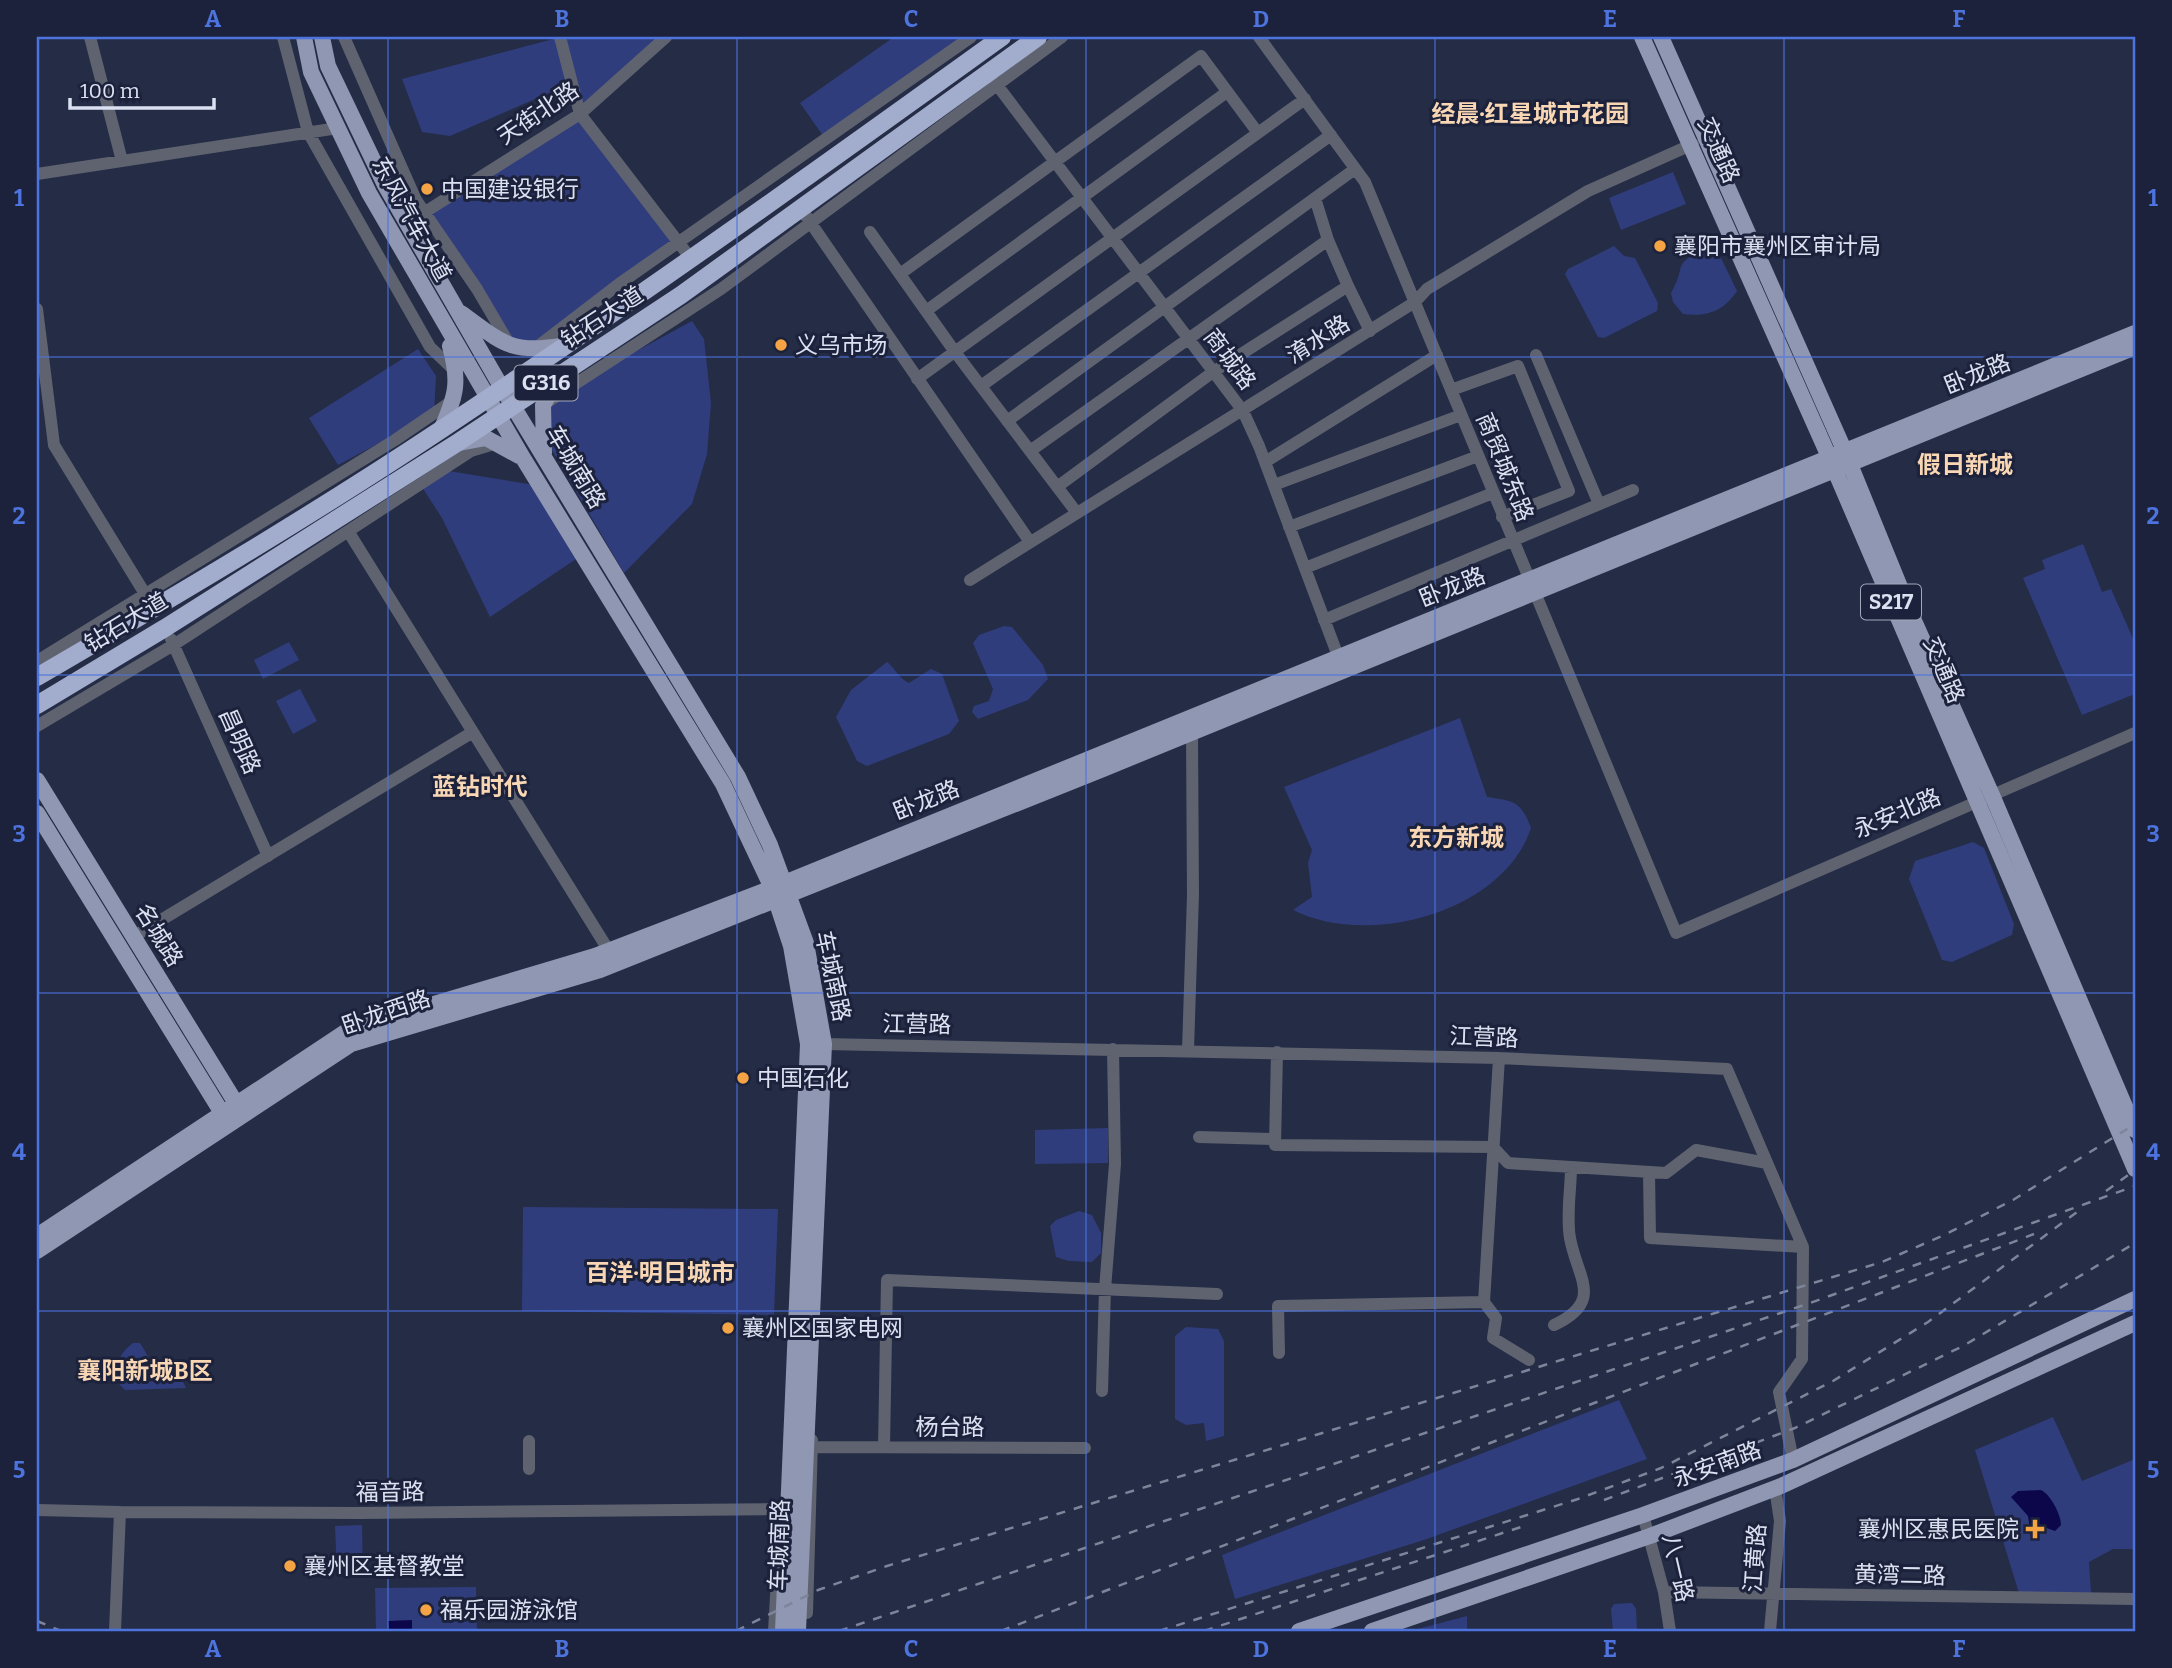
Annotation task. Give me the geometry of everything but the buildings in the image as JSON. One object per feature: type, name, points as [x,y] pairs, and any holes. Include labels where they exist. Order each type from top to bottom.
[{"type":"highway","name":"钻石大道","points":[[37,677],[150,602],[333,498],[441,430],[692,260],[1002,37]]},
{"type":"highway","name":"钻石大道","points":[[37,705],[165,628],[457,443],[805,215],[992,78],[1038,37]]},
{"type":"main road","name":"东风汽车大道","points":[[304,37],[311,72],[369,193],[444,323],[494,392],[514,405]]},
{"type":"main road","name":"东风汽车大道","points":[[322,37],[328,66],[385,185],[457,311],[494,392],[498,415]]},
{"type":"main road","name":"交通路","points":[[1643,37],[1693,144],[2135,1169]]},
{"type":"main road","name":"交通路","points":[[1661,37],[1848,458],[1911,614],[1992,795],[2135,1130]]},
{"type":"main road","points":[[457,311],[511,347],[532,351],[566,345]]},
{"type":"main road","points":[[441,430],[455,399],[457,374],[444,323]]},
{"type":"main road","name":"卧龙路","points":[[780,892],[1192,733],[1531,587],[1832,465],[2135,333]]},
{"type":"main road","name":"卧龙路","points":[[1848,458],[2135,347]]},
{"type":"main road","points":[[544,459],[543,405],[562,373]]},
{"type":"main road","name":"车城南路","points":[[514,405],[544,459],[738,776],[780,892],[808,1044],[783,1631]]},
{"type":"main road","name":"车城南路","points":[[498,415],[723,784],[806,943],[824,1044],[798,1631]]},
{"type":"main road","points":[[457,443],[486,438],[523,458]]},
{"type":"main road","name":"卧龙路","points":[[780,892],[1338,656],[1531,587]]},
{"type":"main road","name":"名城路","points":[[37,780],[133,937],[233,1114]]},
{"type":"main road","name":"名城路","points":[[37,813],[233,1114]]},
{"type":"main road","name":"卧龙西路","points":[[37,1251],[351,1029],[608,951],[780,892]]},
{"type":"main road","name":"卧龙西路","points":[[37,1236],[351,1044],[600,970],[780,892]]},
{"type":"main road","name":"永安南路","points":[[1299,1631],[1342,1624],[1793,1460],[2135,1299]]},
{"type":"main road","name":"永安南路","points":[[1374,1631],[1650,1536],[1775,1489],[2135,1323]]},
{"type":"street","points":[[90,37],[122,161]]},
{"type":"street","points":[[283,37],[308,132],[430,347],[457,374]]},
{"type":"street","points":[[346,37],[425,212],[477,289],[511,347]]},
{"type":"street","points":[[560,37],[580,114],[692,260]]},
{"type":"street","name":"天街北路","points":[[425,212],[580,114],[666,37]]},
{"type":"street","points":[[532,351],[678,242],[971,37]]},
{"type":"street","points":[[992,78],[1062,37]]},
{"type":"street","name":"商贸城东路","points":[[1259,37],[1365,182],[1676,933]]},
{"type":"street","points":[[900,274],[1201,56],[1258,133]]},
{"type":"street","name":"商城路","points":[[992,78],[1243,411],[1274,485],[1338,656]]},
{"type":"street","points":[[926,311],[1227,92]]},
{"type":"street","points":[[917,379],[1305,99]]},
{"type":"street","points":[[860,117],[870,132]]},
{"type":"street","points":[[37,174],[338,128]]},
{"type":"street","points":[[981,386],[1331,135]]},
{"type":"street","name":"淯水路","points":[[970,580],[1370,331],[1415,302],[1427,289],[1588,191],[1693,144]]},
{"type":"street","points":[[1007,421],[1355,169]]},
{"type":"street","points":[[750,193],[761,211]]},
{"type":"street","points":[[1315,198],[1328,240],[1370,331]]},
{"type":"street","points":[[543,405],[711,295],[805,215],[1030,542]]},
{"type":"street","points":[[870,232],[955,352],[1077,513]]},
{"type":"street","points":[[1030,451],[1328,240]]},
{"type":"street","points":[[1057,487],[1213,372],[1348,286]]},
{"type":"street","points":[[681,295],[711,295]]},
{"type":"street","points":[[37,309],[54,445],[150,602]]},
{"type":"street","points":[[1265,462],[1437,355]]},
{"type":"street","points":[[1536,355],[1599,504]]},
{"type":"street","points":[[1451,390],[1518,366],[1569,491],[1502,517]]},
{"type":"street","points":[[37,661],[150,602],[266,521],[455,399]]},
{"type":"street","points":[[1274,485],[1461,415]]},
{"type":"street","points":[[37,726],[175,644],[471,451],[485,444],[499,444]]},
{"type":"street","points":[[1289,527],[1478,456]]},
{"type":"street","points":[[1324,620],[1633,490]]},
{"type":"street","points":[[1305,568],[1493,493]]},
{"type":"street","points":[[266,521],[333,498]]},
{"type":"street","points":[[348,531],[608,951]]},
{"type":"street","name":"昌明路","points":[[165,628],[175,644],[268,856]]},
{"type":"street","points":[[133,937],[473,732]]},
{"type":"street","points":[[1188,1050],[1193,895],[1192,733]]},
{"type":"street","name":"永安北路","points":[[1676,933],[2135,733]]},
{"type":"street","name":"江营路","points":[[824,1044],[1499,1058],[1727,1069],[1803,1247],[1802,1359],[1779,1392],[1793,1460]]},
{"type":"street","points":[[1102,1391],[1105,1289],[1115,1164],[1113,1049]]},
{"type":"street","points":[[1276,1052],[1275,1145],[1493,1147],[1508,1163],[1666,1173],[1696,1150],[1767,1163]]},
{"type":"street","points":[[1499,1058],[1483,1303],[1496,1318],[1493,1338],[1529,1360]]},
{"type":"street","points":[[1199,1137],[1275,1139]]},
{"type":"street","points":[[1554,1325],[1574,1316],[1583,1301],[1583,1283],[1569,1238],[1571,1167]]},
{"type":"street","points":[[1649,1171],[1650,1238],[1803,1247]]},
{"type":"street","points":[[884,1447],[887,1280],[1217,1294]]},
{"type":"street","points":[[1279,1353],[1278,1306],[1483,1303]]},
{"type":"street","points":[[806,1631],[815,1447],[807,1421]]},
{"type":"street","points":[[774,1631],[783,1459],[792,1430]]},
{"type":"street","points":[[529,1441],[529,1469]]},
{"type":"street","name":"杨台路","points":[[815,1447],[1085,1448]]},
{"type":"street","name":"江黄路","points":[[1770,1631],[1780,1521],[1775,1489]]},
{"type":"street","name":"福音路","points":[[37,1510],[359,1513],[780,1509]]},
{"type":"street","points":[[115,1631],[120,1511]]},
{"type":"street","name":"八一路","points":[[1643,1515],[1664,1592],[1671,1631]]},
{"type":"street","name":"黄湾二路","points":[[1664,1592],[2135,1599]]},
{"type":"shaded area","points":[[561,37],[666,37],[580,114],[572,83],[450,136],[422,132],[402,79]]},
{"type":"shaded area","points":[[894,37],[960,37],[960,45],[826,140],[800,103]]},
{"type":"shaded area","points":[[580,114],[678,242],[532,351],[511,347],[425,212]]},
{"type":"shaded area","points":[[1673,172],[1686,204],[1621,230],[1609,198]]},
{"type":"shaded area","points":[[1614,246],[1624,256],[1635,258],[1658,303],[1657,311],[1604,338],[1598,337],[1565,274],[1568,269]]},
{"type":"shaded area","points":[[1711,248],[1720,256],[1737,291],[1726,304],[1707,314],[1683,314],[1673,302],[1671,293],[1682,265],[1689,258]]},
{"type":"shaded area","points":[[692,321],[704,339],[711,403],[707,454],[692,504],[624,573],[543,435],[543,405],[563,391]]},
{"type":"shaded area","points":[[418,349],[436,376],[434,414],[338,465],[309,418]]},
{"type":"shaded area","points":[[443,470],[540,486],[582,555],[490,617],[442,518],[420,484]]},
{"type":"shaded area","points":[[2083,544],[2102,592],[2111,589],[2135,643],[2135,694],[2082,715],[2023,578],[2045,569],[2042,560]]},
{"type":"shaded area","points":[[1004,626],[1012,627],[1043,665],[1048,679],[1028,700],[978,719],[972,712],[974,706],[989,701],[993,689],[973,643],[979,635]]},
{"type":"shaded area","points":[[289,642],[299,660],[263,679],[254,660]]},
{"type":"shaded area","points":[[887,662],[909,683],[931,669],[942,674],[959,721],[949,734],[867,766],[857,761],[836,717],[851,690]]},
{"type":"shaded area","points":[[300,689],[317,721],[293,734],[276,701]]},
{"type":"shaded area","points":[[1460,718],[1487,797],[1520,807],[1531,828],[1516,857],[1492,882],[1463,901],[1429,915],[1393,923],[1357,925],[1323,921],[1293,910],[1312,897],[1308,863],[1312,850],[1284,787]]},
{"type":"shaded area","points":[[1973,842],[1984,848],[2014,924],[2012,935],[1952,962],[1942,960],[1909,879],[1915,861]]},
{"type":"shaded area","points":[[1108,1128],[1108,1163],[1035,1164],[1035,1130]]},
{"type":"shaded area","points":[[523,1207],[778,1209],[774,1315],[522,1311]]},
{"type":"shaded area","points":[[1079,1211],[1092,1215],[1101,1233],[1101,1253],[1092,1262],[1069,1261],[1056,1257],[1050,1226],[1056,1220]]},
{"type":"shaded area","points":[[1186,1327],[1218,1329],[1224,1341],[1224,1436],[1206,1441],[1204,1423],[1186,1425],[1175,1419],[1175,1336]]},
{"type":"shaded area","points":[[133,1343],[140,1343],[149,1358],[173,1360],[186,1388],[125,1390],[120,1385],[119,1361],[123,1352]]},
{"type":"shaded area","points":[[1619,1400],[1647,1459],[1424,1540],[1235,1599],[1222,1555]]},
{"type":"shaded area","points":[[2053,1417],[2082,1481],[2135,1459],[2135,1549],[2113,1549],[2089,1562],[2091,1593],[2019,1593],[1975,1450]]},
{"type":"shaded area","points":[[2041,1490],[2054,1505],[2061,1525],[2055,1531],[2041,1526],[2036,1534],[2031,1535],[2028,1516],[2011,1497],[2018,1491]]},
{"type":"shaded area","points":[[362,1525],[363,1573],[337,1574],[335,1526]]},
{"type":"shaded area","name":"福乐园游泳馆","points":[[476,1587],[477,1631],[376,1631],[375,1588]]},
{"type":"shaded area","points":[[1632,1603],[1636,1609],[1637,1631],[1613,1631],[1611,1609],[1614,1604]]},
{"type":"shaded area","points":[[1467,1616],[1467,1631],[1410,1631]]},
{"type":"shaded area","points":[[412,1620],[412,1631],[389,1631],[388,1621]]},
{"type":"railway","points":[[736,1631],[818,1590],[887,1566],[1882,1262],[1942,1236],[2013,1200],[2135,1124]]},
{"type":"railway","points":[[2106,1191],[2135,1170]]},
{"type":"railway","points":[[839,1631],[1810,1303],[2135,1186]]},
{"type":"railway","points":[[1159,1631],[1578,1499],[1661,1468],[1833,1381],[1928,1322],[2077,1212]]},
{"type":"railway","points":[[1001,1631],[2034,1234]]},
{"type":"railway","points":[[1604,1500],[1795,1428],[1963,1346],[2135,1243]]},
{"type":"railway","points":[[1204,1631],[1521,1527]]},
{"type":"railway","points":[[37,1621],[61,1631]]},
{"type":"place","name":"中国建设银行","points":[[427,189]]},
{"type":"place","name":"襄阳市襄州区审计局","points":[[1660,246]]},
{"type":"place","name":"义乌市场","points":[[781,345]]},
{"type":"place","name":"中国石化","points":[[743,1078]]},
{"type":"place","name":"襄州区国家电网","points":[[728,1328]]},
{"type":"place","name":"襄州区惠民医院","points":[[2035,1529]]},
{"type":"place","name":"襄州区基督教堂","points":[[290,1566]]},
{"type":"place","name":"福乐园游泳馆","points":[[426,1610]]},
{"type":"district","name":"经晨·红星城市花园","points":[[1530,114]]},
{"type":"district","name":"假日新城","points":[[1965,465]]},
{"type":"district","name":"蓝钻时代","points":[[480,787]]},
{"type":"district","name":"东方新城","points":[[1456,838]]},
{"type":"district","name":"百洋·明日城市","points":[[660,1273]]},
{"type":"district","name":"襄阳新城B区","points":[[145,1371]]}]
